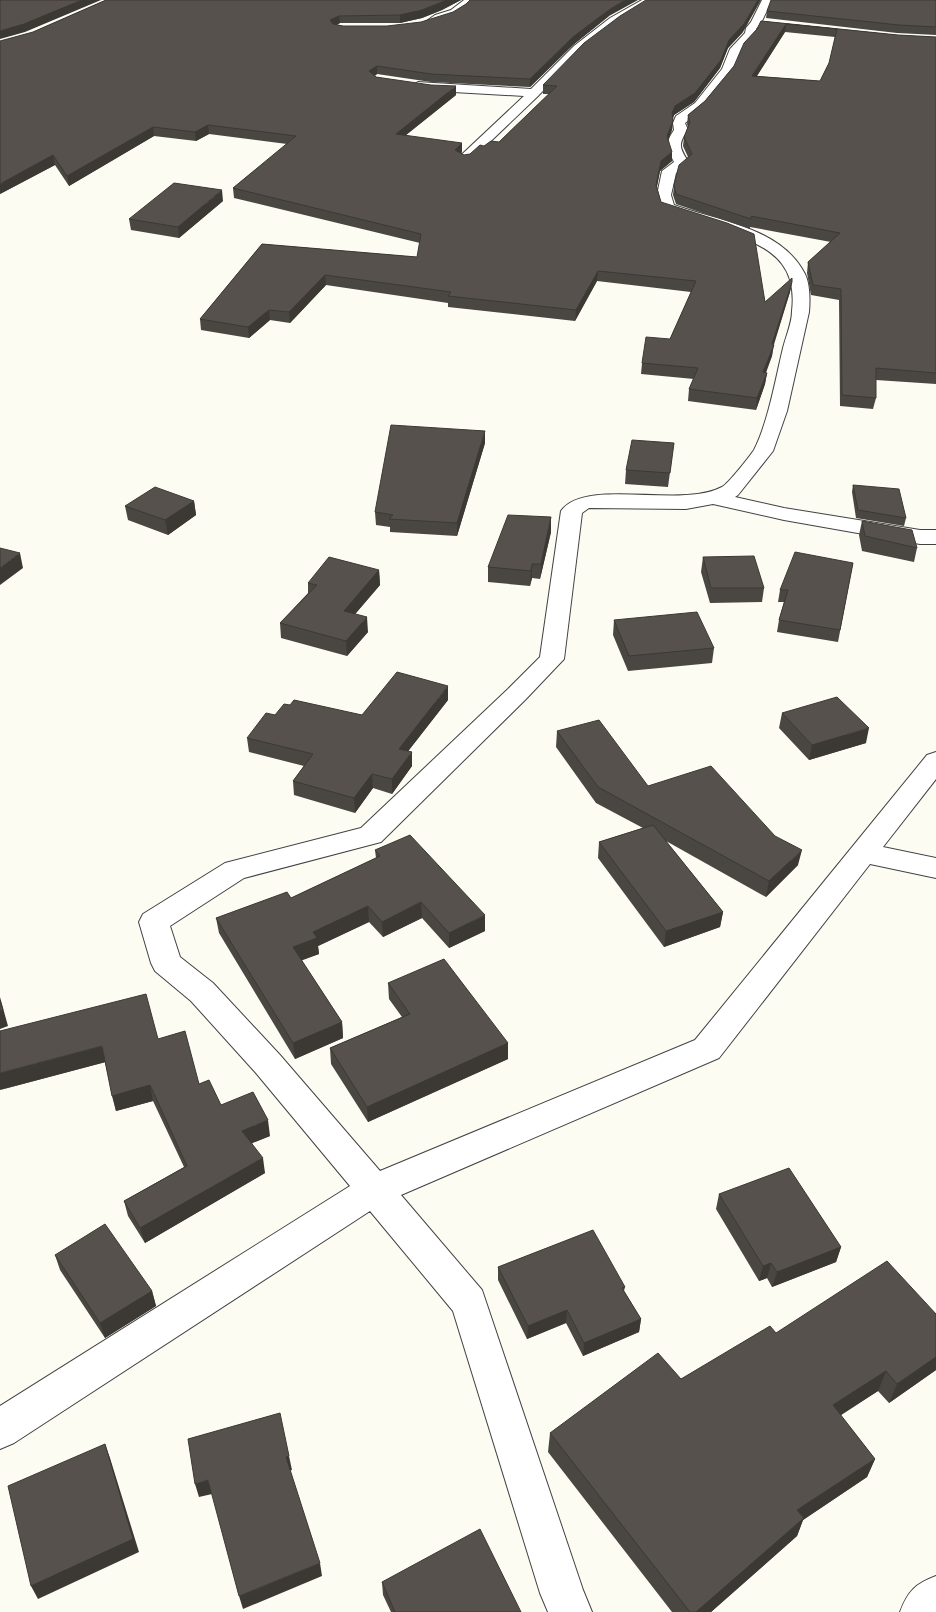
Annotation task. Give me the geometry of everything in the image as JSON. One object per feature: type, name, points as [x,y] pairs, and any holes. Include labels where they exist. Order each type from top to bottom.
[{"type":"street","points":[[421,26],[455,12],[471,0]]},
{"type":"street","points":[[464,159],[534,93],[578,48],[614,20],[650,0]]},
{"type":"street","points":[[570,1612],[562,1593],[469,1302],[268,1064],[202,992],[166,963],[154,922],[235,870],[371,835],[517,694],[552,659],[572,510],[583,503],[597,501],[686,503],[713,498],[731,491],[763,451],[776,411],[798,322],[803,312],[800,302],[801,283],[793,265],[774,247],[759,239],[667,208],[664,195],[669,171],[682,163],[672,144],[681,130],[679,123],[681,119],[699,106],[728,70],[736,49],[749,38],[751,28],[761,24],[767,0]]},
{"type":"street","points":[[410,85],[534,93]]},
{"type":"street","points":[[713,498],[784,514],[920,537],[936,537]]},
{"type":"street","points":[[0,1429],[374,1190],[708,1049],[936,761]]},
{"type":"street","points":[[863,853],[936,868]]},
{"type":"street","points":[[922,1612],[936,1598]]},
{"type":"building","points":[[0,0],[82,0],[24,24],[0,31]]},
{"type":"building","points":[[106,0],[447,0],[422,10],[400,15],[339,16],[330,20],[333,24],[343,26],[387,26],[421,22],[453,12],[470,0],[625,0],[573,37],[530,79],[431,74],[377,66],[369,71],[376,77],[431,85],[456,86],[396,134],[462,143],[455,150],[464,155],[470,154],[480,145],[484,146],[491,141],[499,142],[557,86],[543,85],[584,43],[620,16],[646,0],[758,0],[744,24],[729,40],[721,60],[695,93],[675,106],[672,113],[673,121],[667,136],[672,152],[661,161],[656,185],[661,202],[727,223],[754,234],[765,302],[792,278],[772,344],[774,345],[763,372],[767,373],[757,398],[689,389],[698,368],[642,363],[646,337],[670,339],[696,281],[598,271],[576,310],[448,296],[451,292],[325,275],[289,312],[269,310],[248,327],[200,319],[262,244],[417,257],[421,234],[233,188],[296,136],[208,125],[195,132],[153,127],[67,176],[53,155],[0,184],[0,41],[33,32]]},
{"type":"building","points":[[771,0],[936,0],[936,27],[767,11]]},
{"type":"building","points":[[761,21],[936,37],[936,373],[876,368],[876,398],[842,395],[841,289],[813,285],[808,262],[840,233],[751,216],[751,219],[676,194],[674,185],[679,165],[692,154],[684,137],[690,122],[688,115],[705,101],[734,66],[744,43],[757,29]],"holes":[[[786,24],[837,29],[829,63],[820,81],[752,76]]]},
{"type":"building","points":[[174,183],[222,190],[178,227],[129,219]]},
{"type":"building","points":[[391,425],[485,431],[457,523],[389,519],[393,515],[375,512]]},
{"type":"building","points":[[632,440],[674,443],[670,473],[626,470]]},
{"type":"building","points":[[853,485],[899,489],[906,518],[858,510]]},
{"type":"building","points":[[155,487],[194,501],[165,520],[125,506]]},
{"type":"building","points":[[508,515],[551,517],[541,564],[532,564],[531,571],[488,567]]},
{"type":"building","points":[[862,521],[912,530],[917,548],[865,536]]},
{"type":"building","points":[[0,548],[20,553],[0,568]]},
{"type":"building","points":[[795,552],[853,563],[840,630],[779,620],[788,590],[780,590]]},
{"type":"building","points":[[754,556],[764,588],[711,588],[703,557]]},
{"type":"building","points":[[329,557],[379,570],[344,611],[367,617],[346,641],[280,623],[317,585],[308,583]]},
{"type":"building","points":[[697,612],[714,648],[629,656],[614,620]]},
{"type":"building","points":[[397,672],[448,686],[399,749],[412,752],[392,779],[372,774],[354,798],[293,781],[313,754],[247,738],[266,713],[275,715],[284,704],[290,705],[294,700],[362,715]]},
{"type":"building","points":[[837,697],[869,728],[812,745],[782,713]]},
{"type":"building","points":[[599,720],[648,786],[711,766],[775,836],[802,850],[769,881],[598,787],[557,731]]},
{"type":"building","points":[[653,825],[723,912],[666,931],[599,842]]},
{"type":"building","points":[[410,835],[485,915],[449,933],[421,902],[382,922],[368,906],[313,932],[317,938],[293,947],[342,1022],[293,1043],[216,918],[287,892],[291,898],[380,856],[375,850]]},
{"type":"building","points":[[444,959],[508,1043],[367,1107],[330,1048],[410,1014],[388,983]]},
{"type":"building","points":[[146,994],[158,1039],[185,1031],[199,1084],[209,1080],[221,1105],[253,1092],[268,1120],[242,1131],[263,1158],[140,1228],[124,1201],[187,1166],[150,1085],[112,1096],[102,1046],[0,1073],[0,1031]]},
{"type":"building","points":[[0,1000],[3,1010],[0,1011]]},
{"type":"building","points":[[789,1168],[841,1247],[777,1272],[771,1263],[763,1266],[719,1194]]},
{"type":"building","points":[[105,1224],[152,1291],[100,1323],[55,1255]]},
{"type":"building","points":[[593,1230],[625,1287],[622,1288],[641,1319],[584,1343],[567,1310],[528,1326],[498,1267]]},
{"type":"building","points":[[887,1261],[936,1314],[936,1357],[897,1384],[886,1371],[833,1405],[875,1459],[797,1510],[804,1518],[696,1612],[690,1612],[550,1433],[658,1353],[681,1379],[770,1326],[776,1333]]},
{"type":"building","points":[[280,1413],[289,1456],[286,1457],[320,1563],[239,1596],[208,1480],[195,1484],[188,1439]]},
{"type":"building","points":[[105,1444],[133,1539],[31,1586],[8,1486]]},
{"type":"building","points":[[480,1529],[521,1612],[395,1612],[382,1582]]}]
